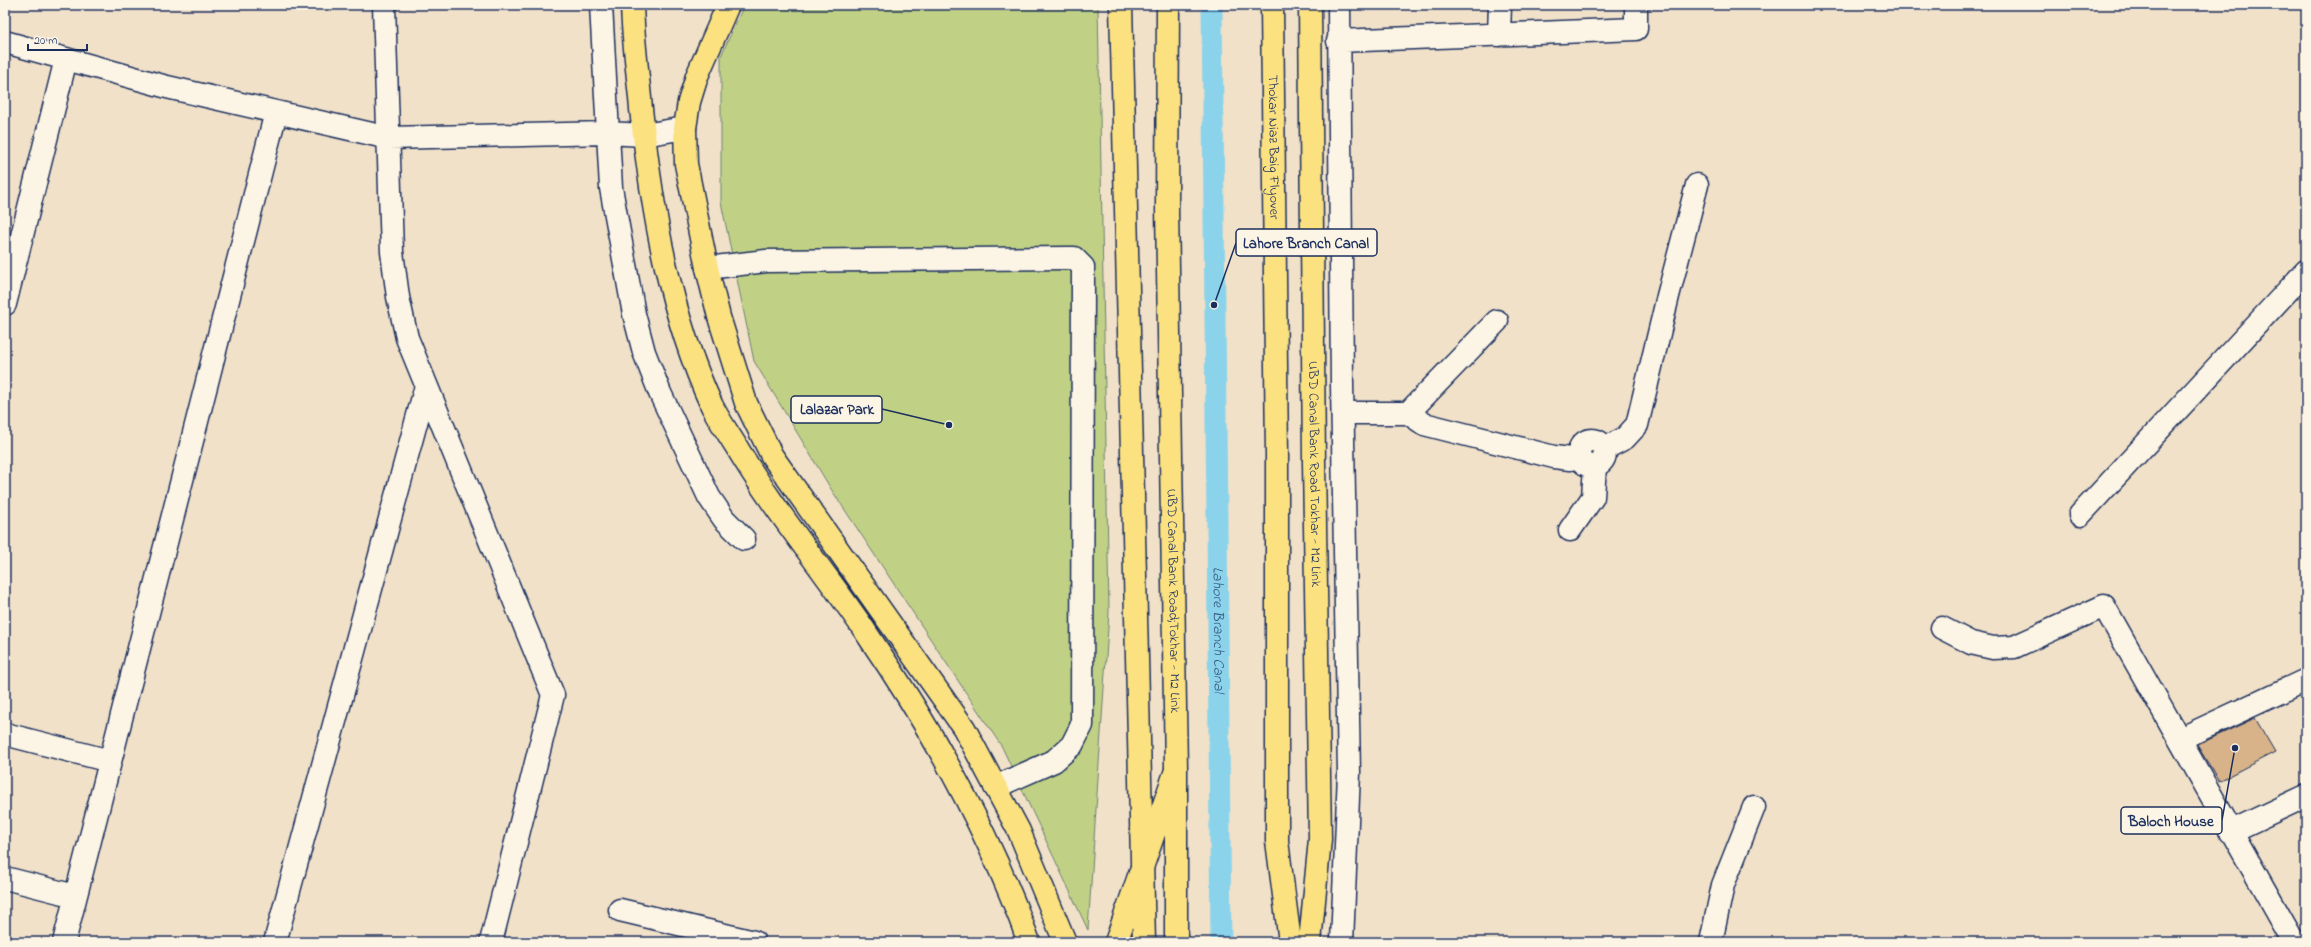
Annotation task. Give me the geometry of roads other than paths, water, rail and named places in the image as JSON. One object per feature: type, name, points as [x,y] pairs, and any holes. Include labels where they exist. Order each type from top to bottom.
[{"type":"main road","points":[[632,5],[633,29],[644,135],[660,241],[692,358],[713,408],[753,476],[868,634],[923,723],[965,799],[994,857],[1026,938]]},
{"type":"main road","points":[[728,5],[697,76],[689,102],[685,128],[686,164],[707,268],[719,317],[746,403],[772,456],[964,728],[1019,831],[1065,942]]},
{"type":"main road","points":[[1121,5],[1144,942]]},
{"type":"main road","name":"UBD Canal Bank Road;Tokhar - M2 Link","points":[[1168,5],[1169,433],[1176,769],[1176,942]]},
{"type":"main road","name":"Thokar Niaz Baig Flyover","points":[[1272,5],[1277,456],[1277,841],[1290,942]]},
{"type":"main road","name":"UBD Canal Bank Road Tokhar - M2 Link","points":[[1310,5],[1314,463],[1320,839],[1310,942]]},
{"type":"main road","points":[[1116,942],[1176,769]]},
{"type":"street","points":[[384,5],[392,252],[398,297],[407,338],[553,695],[491,942]]},
{"type":"street","points":[[601,5],[610,188],[634,314],[644,352],[660,392],[709,497],[724,519],[744,538]]},
{"type":"street","points":[[1338,5],[1349,774],[1342,942]]},
{"type":"street","points":[[1500,5],[1500,35]]},
{"type":"street","points":[[1338,41],[1636,29],[1636,5]]},
{"type":"street","points":[[5,42],[167,87],[389,138],[607,133],[644,135],[685,128]]},
{"type":"street","points":[[5,304],[66,59]]},
{"type":"street","points":[[64,942],[276,112]]},
{"type":"street","points":[[1343,413],[1408,413],[1424,424],[1554,457],[1570,459],[1593,457],[1625,438],[1637,425],[1668,296],[1697,185]]},
{"type":"street","points":[[707,268],[766,261],[1068,258],[1074,258],[1083,266],[1082,724],[1072,745],[1054,761],[995,787]]},
{"type":"street","points":[[2080,515],[2302,284]]},
{"type":"street","points":[[1408,413],[1497,321]]},
{"type":"street","points":[[275,942],[426,386]]},
{"type":"street","points":[[1570,530],[1593,497],[1593,457]]},
{"type":"street","points":[[1942,628],[1971,643],[1993,648],[2014,647],[2104,606],[2180,739],[2230,832],[2294,942]]},
{"type":"street","points":[[2180,739],[2306,680]]},
{"type":"street","points":[[5,734],[110,761]]},
{"type":"street","points":[[2230,832],[2306,796]]},
{"type":"street","points":[[1711,942],[1723,885],[1754,807]]},
{"type":"street","points":[[5,878],[75,896]]},
{"type":"street","points":[[620,910],[754,942]]},
{"type":"waterway","name":"Lahore Branch Canal","points":[[1212,5],[1221,942]]},
{"type":"place","name":"Lahore Branch Canal","points":[[1214,305]]},
{"type":"place","name":"Lalazar Park","points":[[949,425]]},
{"type":"place","name":"Baloch House","points":[[2235,748]]}]
